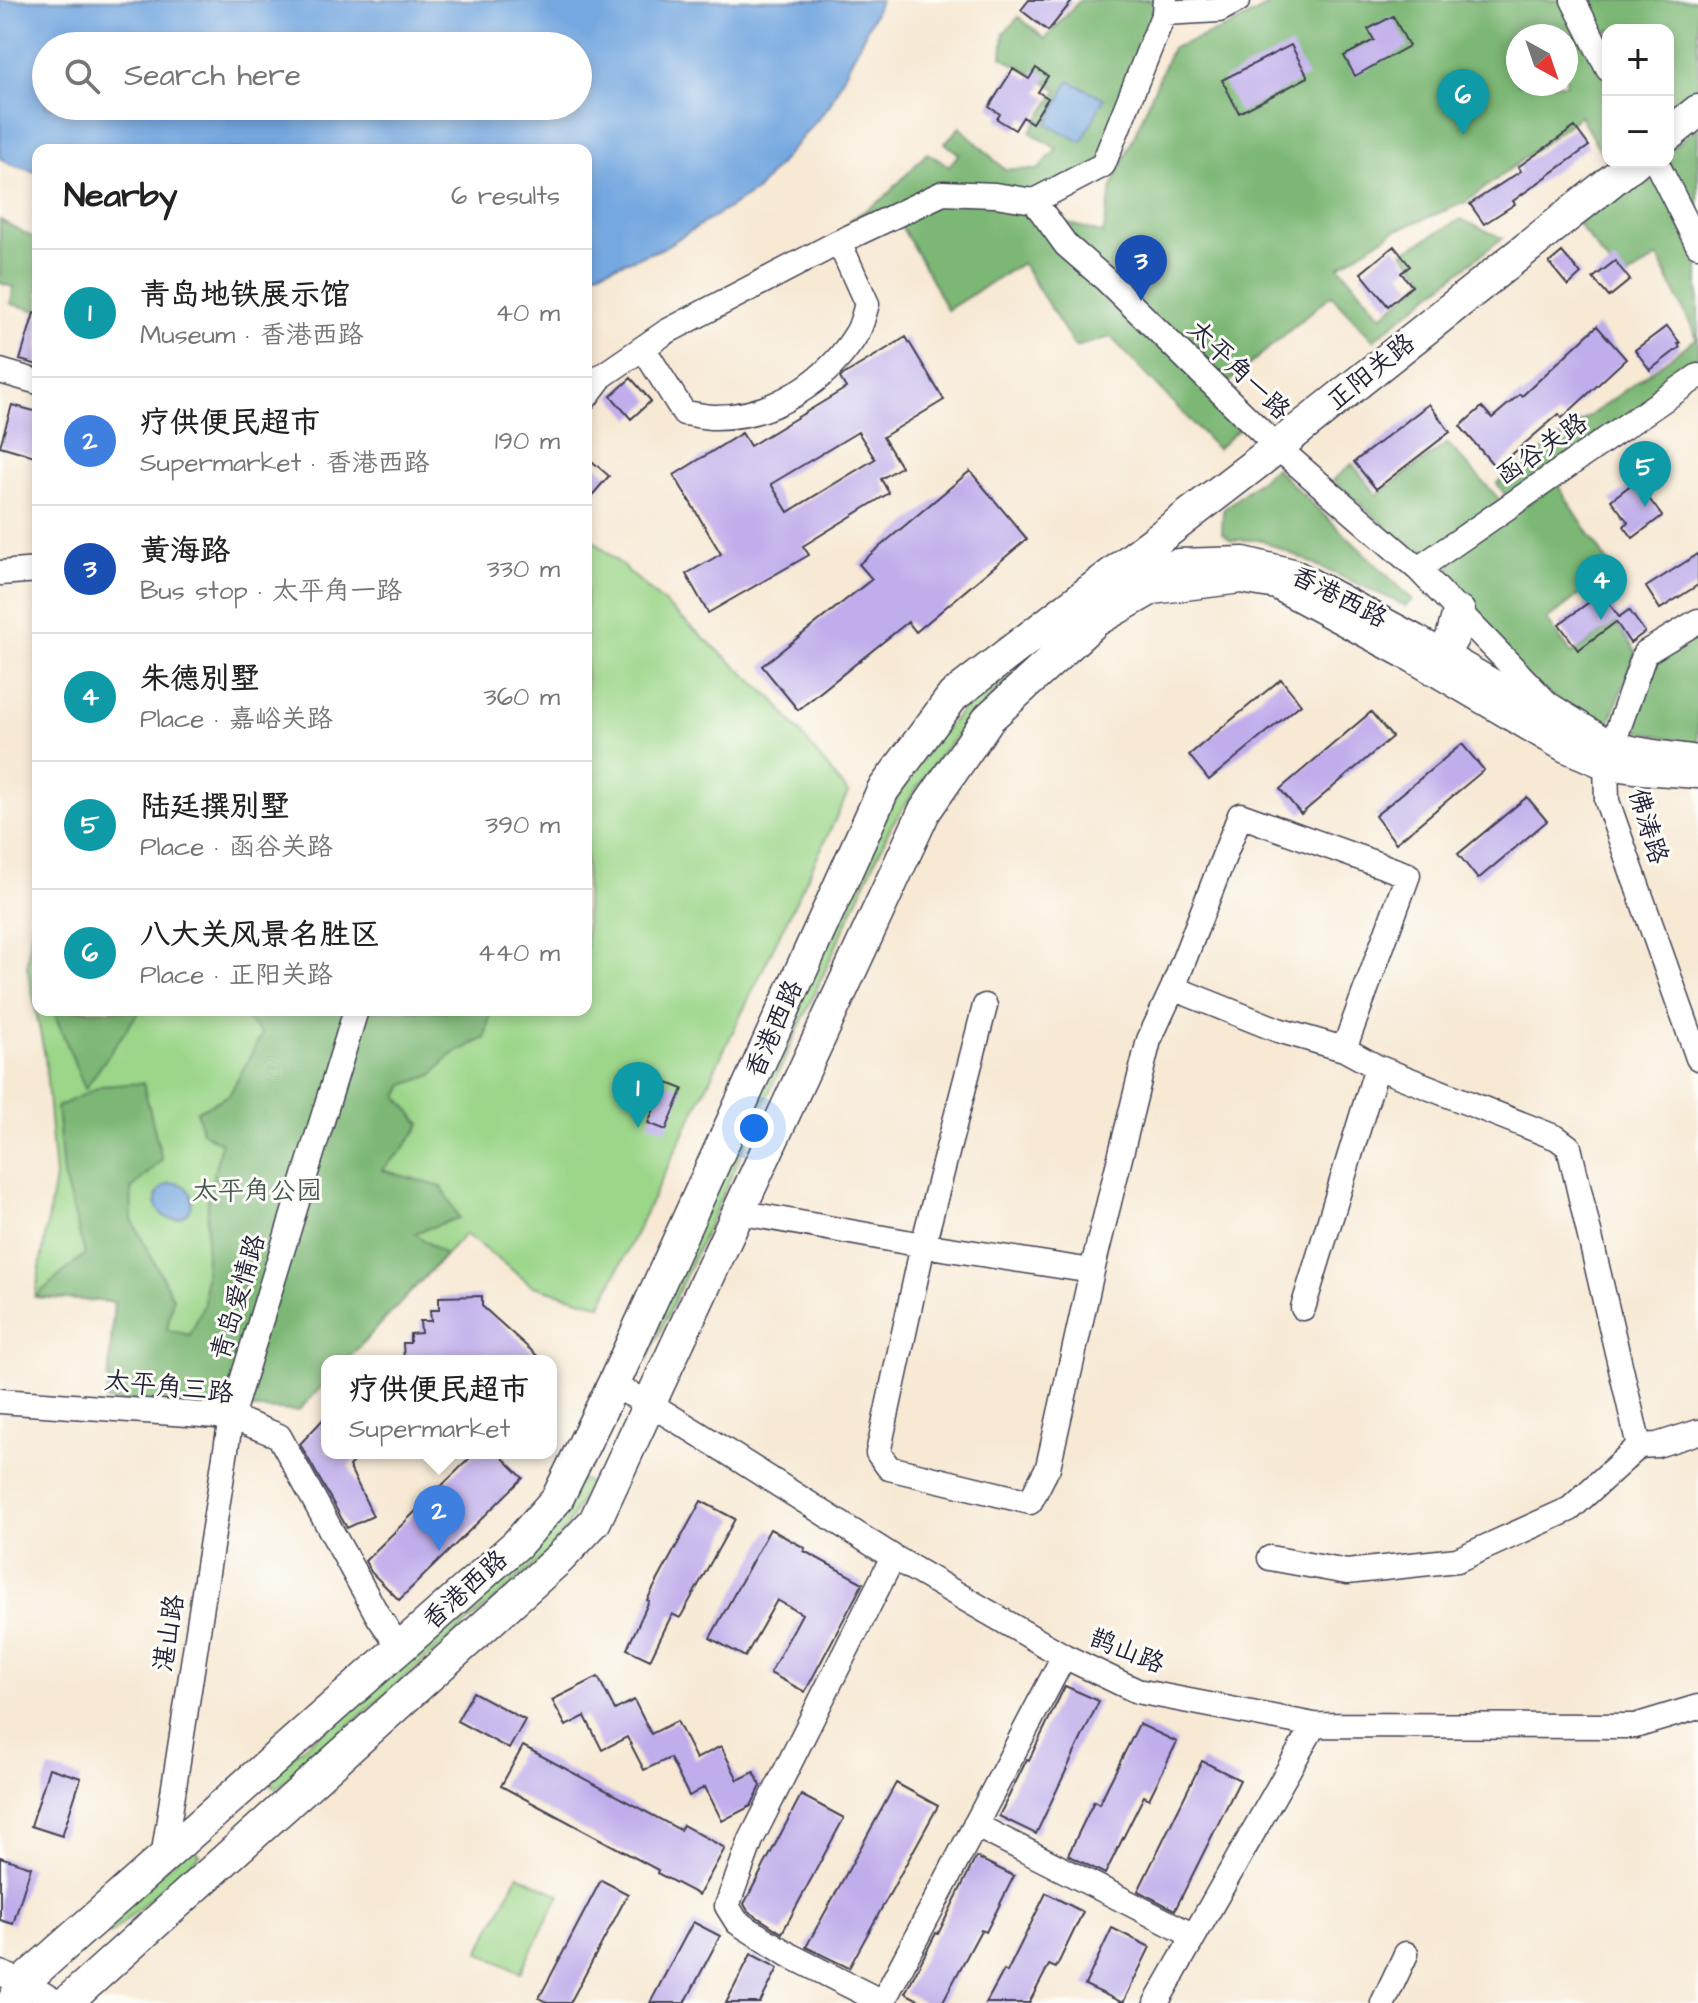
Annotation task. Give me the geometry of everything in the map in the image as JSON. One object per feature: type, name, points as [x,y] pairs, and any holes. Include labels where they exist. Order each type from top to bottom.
[{"type":"main road","points":[[1674,130],[1698,111]]},
{"type":"main road","name":"正阳关路","points":[[1104,579],[1277,447],[1627,168]]},
{"type":"main road","name":"香港西路","points":[[66,2003],[560,1558],[595,1521],[924,812],[989,718],[1096,620],[1152,588],[1241,577],[1277,583],[1439,661],[1566,746],[1609,753],[1642,768],[1698,772]]},
{"type":"main road","name":"香港西路","points":[[12,1986],[163,1858],[517,1544],[557,1499],[883,790],[953,696],[1104,579]]},
{"type":"main road","points":[[1439,661],[1452,638],[1459,612]]},
{"type":"street","points":[[592,389],[602,376],[666,332],[839,242],[943,193],[995,195],[1034,201],[1103,165],[1164,6],[1219,10],[1238,0]]},
{"type":"street","points":[[1573,0],[1602,57]]},
{"type":"street","points":[[1659,168],[1698,245]]},
{"type":"street","name":"太平角一路","points":[[1034,201],[1066,245],[1105,279],[1277,447],[1418,569],[1548,704],[1609,753]]},
{"type":"street","points":[[643,348],[684,413],[715,417],[747,414],[774,406],[808,386],[835,363],[858,331],[867,304],[839,242]]},
{"type":"street","points":[[0,371],[32,380]]},
{"type":"street","name":"函谷关路","points":[[1418,569],[1698,376]]},
{"type":"street","name":"香港西路","points":[[1104,579],[1178,561],[1244,559],[1293,571],[1439,661]]},
{"type":"street","points":[[0,573],[32,570]]},
{"type":"street","points":[[1609,753],[1645,653],[1698,621]]},
{"type":"street","name":"香港西路","points":[[1609,753],[1698,758]]},
{"type":"street","name":"佛涛路","points":[[1609,753],[1607,801],[1698,1058]]},
{"type":"street","points":[[985,1006],[923,1245],[878,1453],[889,1468],[1030,1502],[1048,1467],[1149,1040],[1173,988],[1240,815],[1408,875],[1344,1049]]},
{"type":"street","points":[[1173,988],[1278,1030],[1344,1049],[1377,1067],[1557,1138],[1569,1147],[1639,1446]]},
{"type":"street","name":"青岛爱情路","points":[[231,1417],[354,1016]]},
{"type":"street","points":[[1303,1308],[1377,1067]]},
{"type":"street","points":[[738,1212],[1092,1271]]},
{"type":"street","name":"鹊山路","points":[[612,1385],[650,1404],[893,1557],[1064,1656],[1137,1691],[1314,1725],[1635,1726],[1698,1707]]},
{"type":"street","name":"太平角三路","points":[[0,1401],[231,1417],[279,1436],[378,1616],[400,1648]]},
{"type":"street","name":"湛山路","points":[[163,1858],[231,1417]]},
{"type":"street","points":[[1270,1558],[1347,1572],[1457,1560],[1570,1509],[1639,1446],[1657,1445],[1698,1432]]},
{"type":"street","points":[[893,1557],[751,1840],[727,1906],[737,1922],[789,1955],[882,2003],[1064,1656]]},
{"type":"street","points":[[1156,2003],[1314,1725]]},
{"type":"street","points":[[975,1825],[1194,1936]]},
{"type":"street","points":[[1383,2003],[1406,1954]]},
{"type":"street","points":[[12,1986],[58,2003]]},
{"type":"green space","points":[[1080,0],[1161,0],[1100,162],[1033,197],[946,188],[855,228],[850,220],[884,198],[927,153],[949,166],[959,154],[945,143],[960,127],[1004,169],[1038,170],[1057,149],[1030,132],[1058,90],[1002,57],[1004,33],[1019,17],[1045,39]]},
{"type":"green space","points":[[1280,0],[1698,0],[1698,88],[1674,108],[1674,24],[1602,24],[1602,154],[1580,116],[1466,202],[1394,231],[1339,266],[1382,316],[1426,278],[1403,252],[1461,219],[1502,238],[1373,340],[1331,295],[1215,394],[1240,428],[1217,449],[1111,337],[1075,347],[1022,263],[947,310],[897,219],[946,199],[995,200],[1103,234],[1112,187],[1172,48],[1228,27]]},
{"type":"green space","points":[[1698,127],[1698,229],[1671,168],[1674,168],[1674,146]]},
{"type":"green space","points":[[1652,169],[1698,263],[1698,366],[1508,499],[1497,483],[1697,338],[1658,257],[1622,281],[1578,224]]},
{"type":"green space","points":[[0,220],[32,237],[32,309],[11,304],[13,287],[0,283]]},
{"type":"green space","points":[[1447,443],[1501,501],[1421,558],[1333,480],[1352,464],[1377,495]]},
{"type":"green space","points":[[1275,468],[1413,600],[1406,606],[1261,540],[1231,540],[1222,533],[1223,510]]},
{"type":"green space","points":[[1557,484],[1612,569],[1547,620],[1572,654],[1616,622],[1636,652],[1607,729],[1543,694],[1428,571]]},
{"type":"green space","name":"太平角公园","points":[[592,539],[772,698],[848,793],[601,1305],[533,1286],[465,1234],[352,1355],[321,1355],[321,1387],[298,1411],[107,1401],[114,1302],[35,1297],[55,1178],[45,1057],[37,1016],[592,1016]]},
{"type":"green space","points":[[1698,629],[1698,745],[1622,727],[1653,656]]},
{"type":"green space","points":[[1043,635],[1051,644],[999,688],[941,753],[891,826],[647,1360],[636,1356],[880,822],[931,745],[991,678]]},
{"type":"green space","name":"太平角公园","points":[[32,926],[32,991],[27,965]]},
{"type":"green space","points":[[55,1016],[136,1016],[85,1089]]},
{"type":"green space","points":[[243,1016],[490,1016],[485,1038],[448,1057],[433,1075],[404,1085],[398,1097],[421,1124],[403,1149],[382,1170],[442,1187],[459,1218],[414,1233],[445,1255],[352,1355],[321,1355],[321,1387],[298,1411],[107,1401],[114,1302],[35,1297],[85,1254],[63,1175],[57,1107],[101,1086],[143,1083],[162,1160],[131,1189],[132,1220],[173,1298],[167,1330],[190,1335],[204,1304],[208,1201],[221,1143],[202,1132],[197,1111],[229,1095],[262,1034]]},
{"type":"green space","points":[[580,1479],[590,1483],[567,1527],[545,1556],[276,1789],[267,1778],[537,1547],[557,1520]]},
{"type":"green space","points":[[192,1845],[200,1855],[110,1934],[101,1924]]},
{"type":"green space","points":[[518,1875],[560,1895],[520,1973],[479,1952]]},
{"type":"water","points":[[0,0],[881,0],[829,106],[756,191],[661,249],[592,274],[592,144],[32,144],[32,171],[0,158]]},
{"type":"water","points":[[1069,81],[1104,98],[1082,142],[1047,125]]},
{"type":"water","points":[[174,1183],[187,1188],[192,1201],[187,1214],[174,1219],[161,1214],[156,1201],[161,1188]]},
{"type":"building","points":[[1029,0],[1073,0],[1048,31],[1021,10]]},
{"type":"building","points":[[1393,16],[1409,46],[1355,76],[1344,56],[1374,40],[1368,29]]},
{"type":"building","points":[[1291,45],[1308,77],[1239,113],[1222,80]]},
{"type":"building","points":[[1036,68],[1048,76],[1038,92],[1048,98],[1032,123],[1023,117],[1015,130],[997,119],[1000,114],[989,107],[1013,69],[1029,79]]},
{"type":"building","points":[[1575,127],[1589,146],[1513,201],[1515,204],[1484,224],[1470,204],[1521,171],[1518,167]]},
{"type":"building","points":[[1394,246],[1410,266],[1401,273],[1412,286],[1388,306],[1361,273]]},
{"type":"building","points":[[1562,252],[1581,274],[1568,286],[1549,263]]},
{"type":"building","points":[[1615,261],[1630,280],[1609,297],[1593,278]]},
{"type":"building","points":[[32,320],[32,363],[20,360]]},
{"type":"building","points":[[1597,326],[1626,359],[1562,418],[1559,414],[1496,468],[1460,426],[1482,407],[1492,418],[1520,394],[1522,396]]},
{"type":"building","points":[[1667,326],[1680,347],[1650,370],[1635,350]]},
{"type":"building","points":[[906,337],[944,400],[883,437],[901,467],[881,479],[889,493],[803,546],[809,555],[708,613],[686,574],[721,554],[674,475],[742,433],[750,446],[846,388],[840,378]],"holes":[[[858,432],[875,459],[788,512],[771,484]]]},
{"type":"building","points":[[631,378],[651,401],[631,419],[611,396]]},
{"type":"building","points":[[1429,404],[1450,432],[1376,489],[1354,462]]},
{"type":"building","points":[[12,405],[32,410],[32,455],[0,446]]},
{"type":"building","points":[[592,461],[609,476],[592,495]]},
{"type":"building","points":[[970,471],[1027,539],[916,632],[908,622],[798,710],[762,666],[872,579],[859,564]]},
{"type":"building","points":[[1636,481],[1662,516],[1633,538],[1624,526],[1628,522],[1611,500]]},
{"type":"building","points":[[1698,554],[1698,585],[1660,609],[1646,587]]},
{"type":"building","points":[[1602,593],[1619,617],[1629,610],[1645,632],[1630,643],[1616,622],[1578,650],[1559,624]]},
{"type":"building","points":[[1281,679],[1301,704],[1209,780],[1189,755]]},
{"type":"building","points":[[1371,712],[1392,737],[1301,814],[1280,789]]},
{"type":"building","points":[[1462,744],[1484,770],[1396,843],[1375,816]]},
{"type":"building","points":[[1527,797],[1547,821],[1478,879],[1458,854]]},
{"type":"building","points":[[665,1082],[683,1089],[666,1130],[648,1123]]},
{"type":"building","points":[[482,1296],[482,1306],[536,1355],[404,1355],[403,1343],[410,1343],[410,1334],[421,1333],[420,1321],[431,1321],[430,1310],[439,1310],[439,1297]]},
{"type":"building","points":[[321,1421],[321,1459],[355,1459],[349,1466],[373,1516],[347,1528],[300,1444]]},
{"type":"building","points":[[469,1459],[504,1459],[523,1478],[399,1600],[371,1572],[365,1561]]},
{"type":"building","points":[[701,1501],[735,1519],[680,1618],[672,1614],[650,1660],[627,1649],[647,1600]]},
{"type":"building","points":[[770,1529],[863,1583],[805,1692],[770,1673],[802,1614],[777,1600],[745,1657],[710,1638]]},
{"type":"building","points":[[598,1677],[615,1710],[634,1700],[651,1734],[677,1721],[696,1759],[721,1746],[738,1780],[754,1772],[761,1786],[751,1806],[722,1821],[705,1787],[689,1796],[670,1758],[644,1770],[627,1737],[602,1750],[585,1716],[566,1726],[552,1700]]},
{"type":"building","points":[[1065,1686],[1099,1701],[1036,1834],[999,1816]]},
{"type":"building","points":[[473,1692],[525,1720],[509,1749],[457,1721]]},
{"type":"building","points":[[1139,1724],[1177,1742],[1149,1799],[1144,1796],[1105,1874],[1068,1855],[1094,1801],[1099,1804]]},
{"type":"building","points":[[523,1746],[680,1830],[683,1825],[725,1848],[699,1895],[501,1786]]},
{"type":"building","points":[[1202,1761],[1240,1780],[1175,1910],[1138,1891]]},
{"type":"building","points":[[49,1768],[81,1778],[62,1836],[31,1826]]},
{"type":"building","points":[[896,1783],[938,1806],[849,1968],[806,1947]]},
{"type":"building","points":[[801,1795],[844,1818],[782,1933],[748,1911],[744,1904]]},
{"type":"building","points":[[0,1857],[31,1867],[13,1924],[0,1920]]},
{"type":"building","points":[[976,1857],[1014,1876],[986,1932],[981,1930],[942,2003],[924,2003],[905,1993]]},
{"type":"building","points":[[601,1880],[628,1894],[570,2003],[548,2003],[539,1998]]},
{"type":"building","points":[[1046,1893],[1083,1912],[1056,1968],[1049,1965],[1029,2003],[986,2003],[1004,1970],[1007,1972]]},
{"type":"building","points":[[693,1922],[720,1936],[685,2003],[650,2003]]},
{"type":"building","points":[[1112,1928],[1150,1947],[1123,2003],[1085,1985]]},
{"type":"building","points":[[751,1954],[778,1968],[760,2003],[726,2003]]},
{"type":"place","name":"八大关风景名胜区","points":[[1463,135]]},
{"type":"place","name":"黄海路","points":[[1141,301]]},
{"type":"place","name":"陆廷撰别墅","points":[[1645,507]]},
{"type":"place","name":"朱德别墅","points":[[1601,620]]},
{"type":"place","name":"青岛地铁展示馆","points":[[638,1128]]},
{"type":"place","name":"疗供便民超市","points":[[439,1551]]}]
